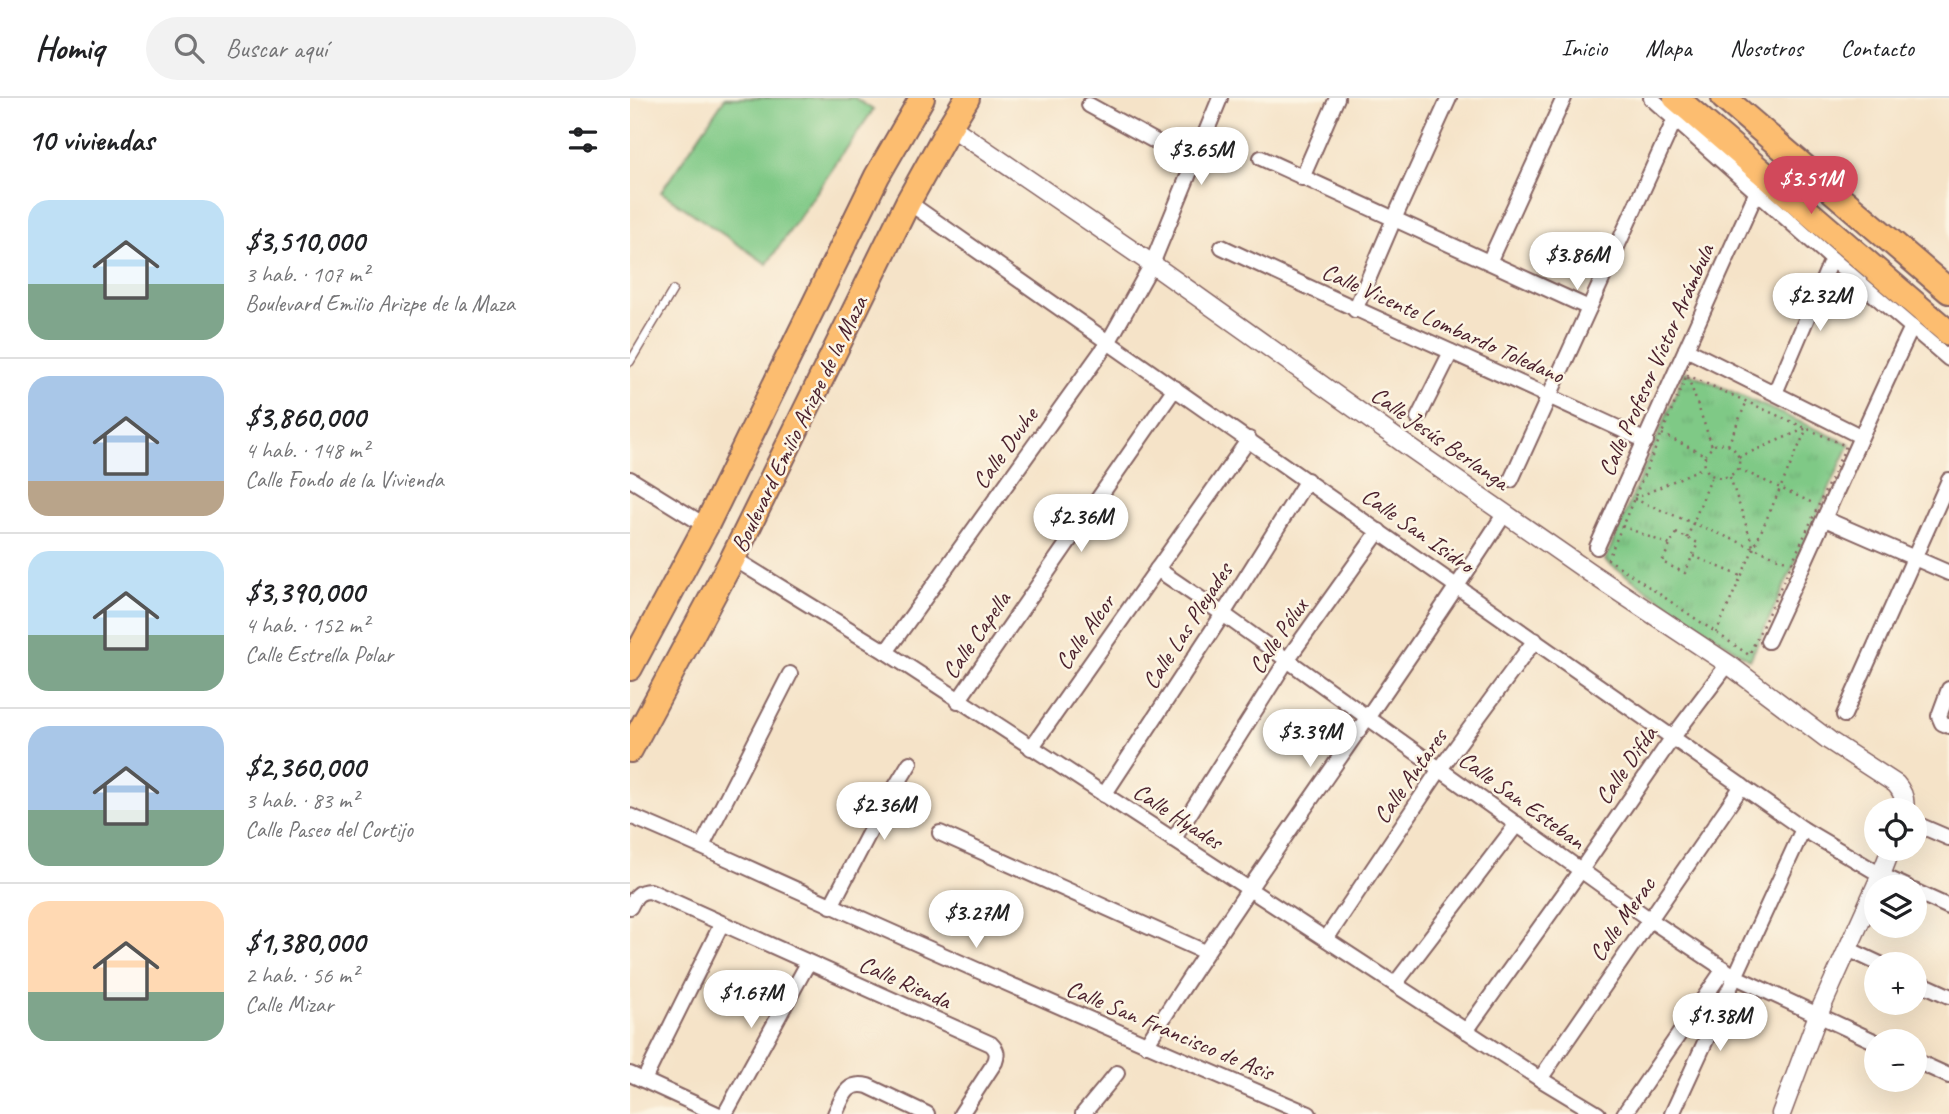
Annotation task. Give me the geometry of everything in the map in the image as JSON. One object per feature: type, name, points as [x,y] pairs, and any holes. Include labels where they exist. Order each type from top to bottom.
[{"type":"highway","name":"Boulevard Emilio Arizpe de la Maza","points":[[630,750],[733,558],[908,202],[967,98]]},
{"type":"highway","points":[[1724,98],[1949,291]]},
{"type":"highway","name":"Boulevard Emilio Arizpe de la Maza","points":[[630,668],[706,526],[914,103]]},
{"type":"highway","points":[[1675,108],[1949,333]]},
{"type":"street","name":"Calle Duvhe","points":[[886,652],[1109,341],[1152,264],[1220,98]]},
{"type":"street","points":[[1302,178],[1337,98]]},
{"type":"street","points":[[1355,310],[1449,98]]},
{"type":"street","points":[[1489,262],[1563,98]]},
{"type":"street","points":[[1651,98],[1675,108],[1757,191],[1949,359]]},
{"type":"street","points":[[1089,105],[1193,162]]},
{"type":"street","points":[[1511,480],[1675,108]]},
{"type":"street","name":"Calle Jesús Berlanga","points":[[950,126],[1152,264],[1589,572],[1728,664],[1830,741],[1896,784],[1902,790],[1904,798]]},
{"type":"street","points":[[1261,158],[1589,308]]},
{"type":"street","name":"Calle Profesor Víctor Arámbula","points":[[1597,547],[1757,191]]},
{"type":"street","name":"Calle San Isidro","points":[[908,202],[1742,786],[1803,828],[1881,875]]},
{"type":"street","name":"Calle Vicente Lombardo Toledano","points":[[1222,247],[1646,441]]},
{"type":"street","points":[[1775,393],[1832,259]]},
{"type":"street","points":[[1769,641],[1822,512],[1912,327]]},
{"type":"street","points":[[1686,349],[1860,436]]},
{"type":"street","points":[[1418,418],[1451,352]]},
{"type":"street","name":"Calle Capella","points":[[958,701],[1175,388]]},
{"type":"street","name":"Calle Alcor","points":[[1031,748],[1249,439]]},
{"type":"street","points":[[630,479],[706,526]]},
{"type":"street","name":"Calle Las Pleyades","points":[[1104,795],[1307,480]]},
{"type":"street","points":[[1844,715],[1949,480]]},
{"type":"street","points":[[1822,512],[1949,573]]},
{"type":"street","points":[[1146,1045],[1205,952],[1458,586],[1505,513]]},
{"type":"street","name":"Calle Pólux","points":[[1173,840],[1287,660],[1379,531]]},
{"type":"street","name":"Calle Hyades","points":[[733,558],[886,652],[1466,1031],[1598,1114]]},
{"type":"street","name":"Calle San Esteban","points":[[1157,569],[1649,919],[1730,973],[1864,1036]]},
{"type":"street","name":"Calle Antares","points":[[1326,939],[1440,769],[1535,640]]},
{"type":"street","name":"Calle Difda","points":[[1466,1031],[1673,737],[1728,664]]},
{"type":"street","points":[[702,846],[790,674]]},
{"type":"street","points":[[1949,689],[1939,713],[1942,723],[1949,726]]},
{"type":"street","points":[[831,906],[879,814],[910,763]]},
{"type":"street","name":"Calle Merac","points":[[1540,1079],[1742,786]]},
{"type":"street","name":"Calle San Francisco de Asis","points":[[630,816],[1146,1045],[1309,1114]]},
{"type":"street","points":[[1395,984],[1517,824]]},
{"type":"street","points":[[1672,1114],[1730,973],[1803,828]]},
{"type":"street","points":[[1927,828],[1949,838]]},
{"type":"street","points":[[940,833],[1205,952]]},
{"type":"street","points":[[1881,875],[1886,861]]},
{"type":"street","name":"Calle Rienda","points":[[630,907],[636,896],[650,891],[991,1044],[997,1055],[995,1062],[961,1114]]},
{"type":"street","points":[[1927,897],[1949,907]]},
{"type":"street","points":[[1781,1114],[1818,1015],[1864,912]]},
{"type":"street","points":[[717,1114],[637,1077],[722,925]]},
{"type":"street","points":[[1847,949],[1864,957]]},
{"type":"street","points":[[726,1114],[808,963]]},
{"type":"street","points":[[1624,1114],[1730,973]]},
{"type":"street","points":[[1927,986],[1949,996]]},
{"type":"street","points":[[1927,1066],[1949,1076]]},
{"type":"street","points":[[1083,1114],[1116,1073]]},
{"type":"street","points":[[835,1114],[846,1091],[860,1084],[927,1114]]},
{"type":"lane","points":[[630,362],[673,290]]},
{"type":"path","points":[[1687,375],[1846,446],[1822,512],[1791,564],[1749,655],[1608,559],[1687,375]]},
{"type":"path","points":[[1687,375],[1712,446]]},
{"type":"path","points":[[1728,445],[1747,401]]},
{"type":"path","points":[[1739,457],[1807,428]]},
{"type":"path","points":[[1716,633],[1807,428]]},
{"type":"path","points":[[1662,434],[1705,455]]},
{"type":"path","points":[[1728,445],[1739,457],[1738,468],[1730,477],[1721,479],[1712,476],[1705,467],[1705,455],[1712,446],[1728,445]]},
{"type":"path","points":[[1634,499],[1705,467]]},
{"type":"path","points":[[1738,468],[1781,488],[1822,512]]},
{"type":"path","points":[[1687,538],[1712,476]]},
{"type":"path","points":[[1730,477],[1754,549]]},
{"type":"path","points":[[1634,499],[1791,564]]},
{"type":"path","points":[[1622,526],[1670,545]]},
{"type":"path","points":[[1676,533],[1698,543],[1685,573],[1661,562],[1670,545],[1676,533]]},
{"type":"path","points":[[1692,556],[1741,576]]},
{"type":"green space","points":[[725,98],[855,98],[873,110],[767,264],[661,192]]},
{"type":"green space","points":[[1685,371],[1850,444],[1750,660],[1605,561]]}]
